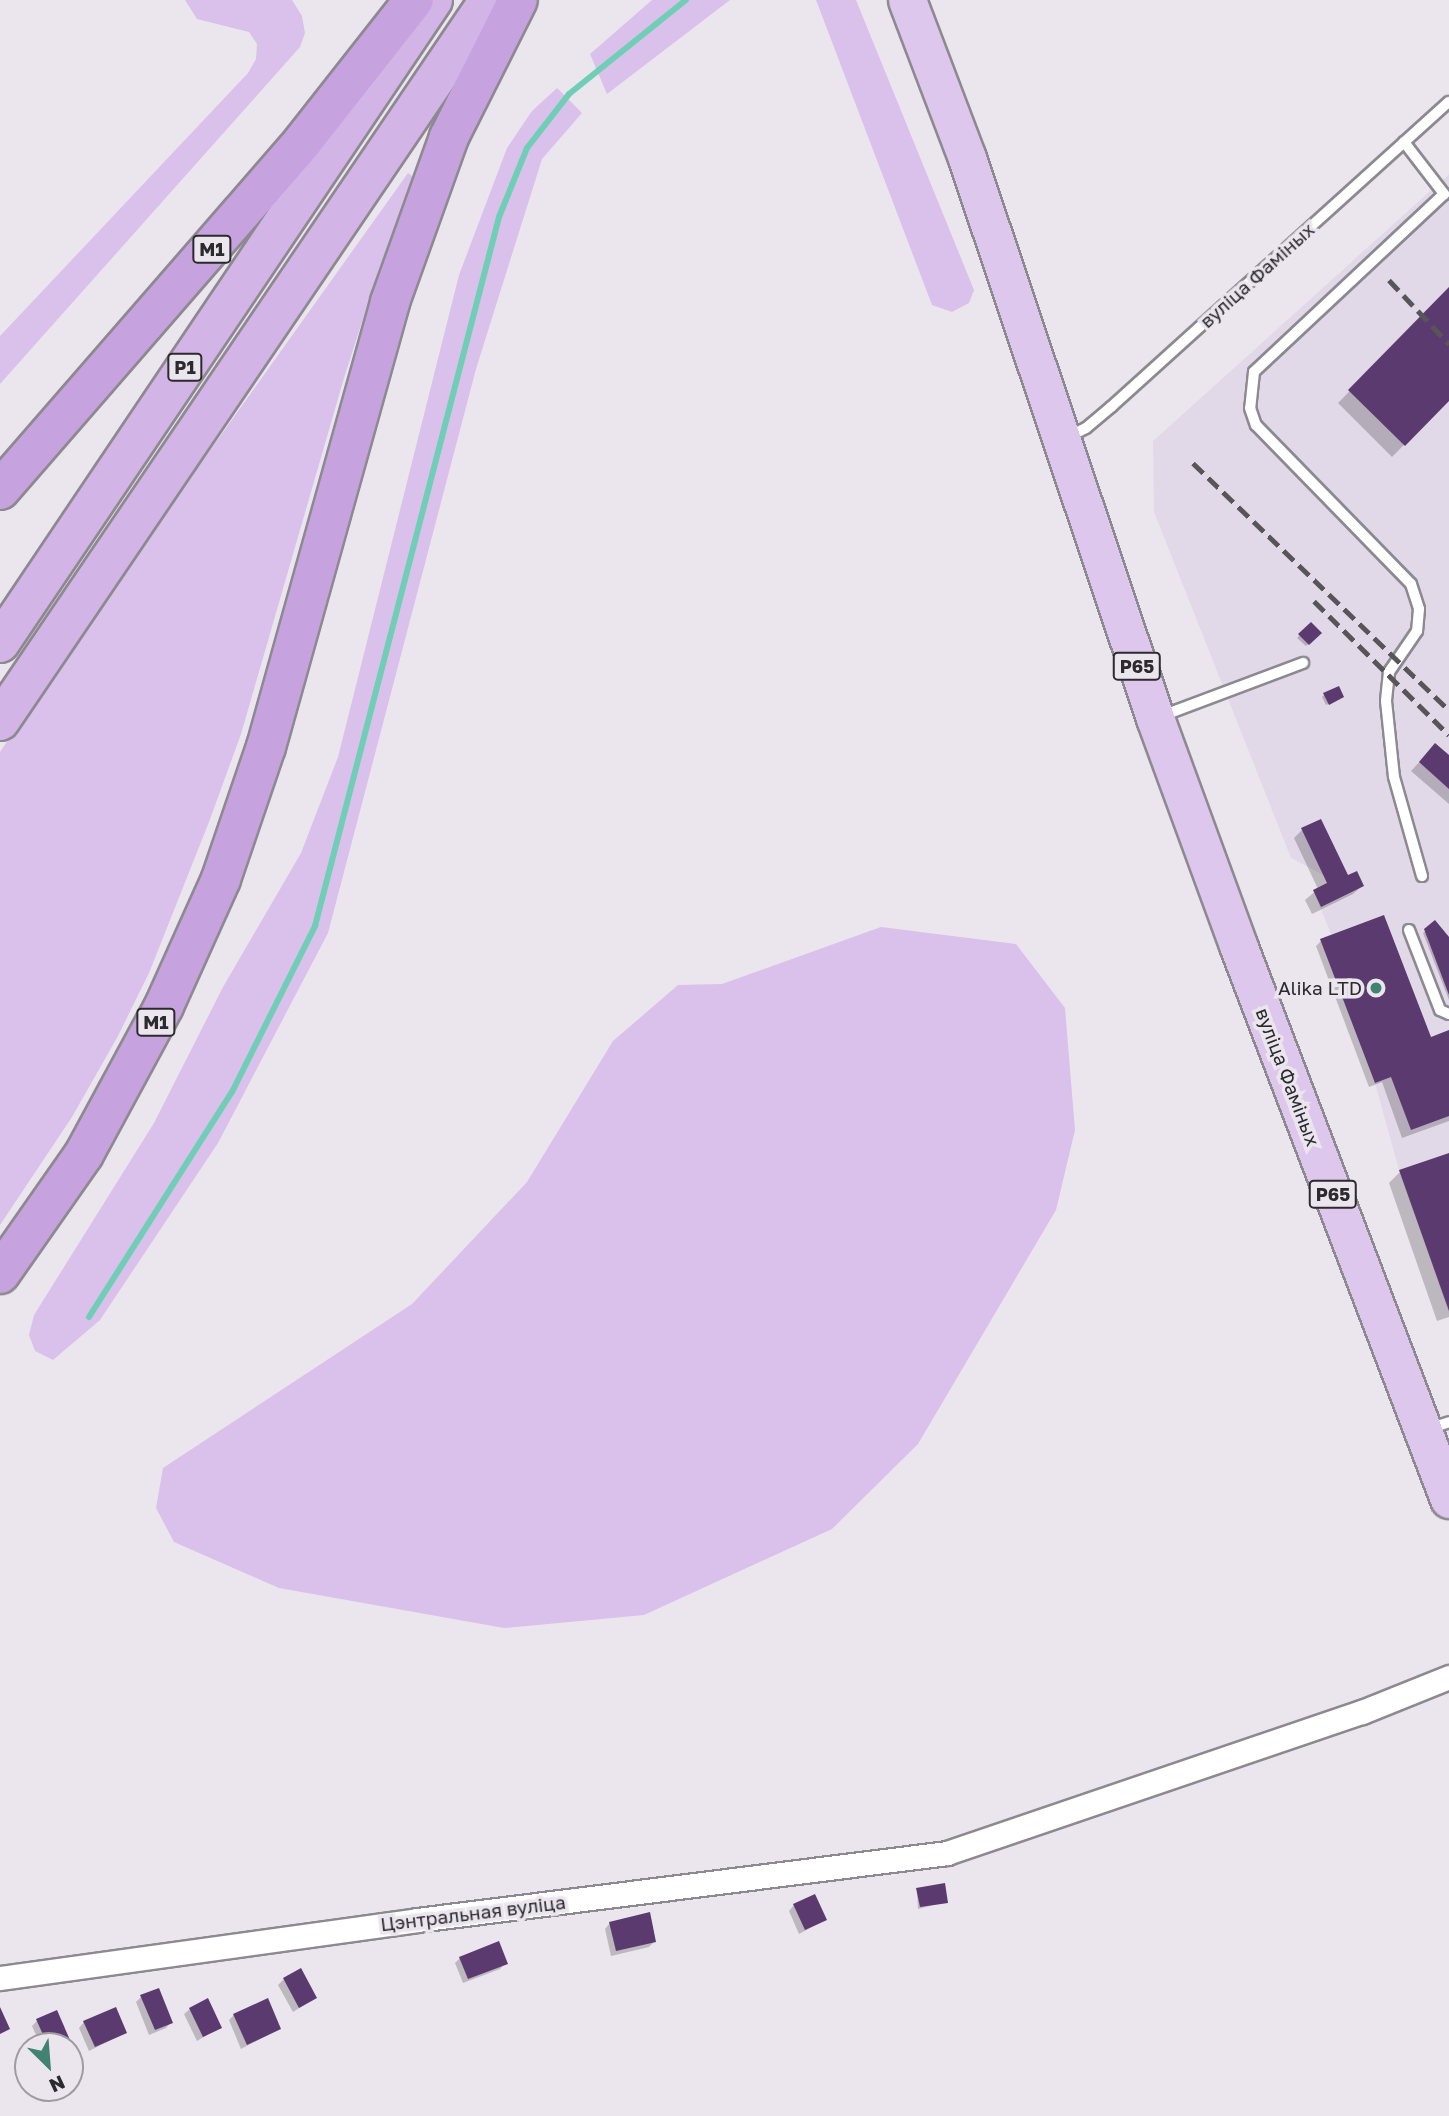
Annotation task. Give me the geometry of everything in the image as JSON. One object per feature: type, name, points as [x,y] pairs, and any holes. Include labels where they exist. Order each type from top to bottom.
[{"type":"highway","name":"М1","points":[[0,489],[142,330],[303,141],[414,0]]},
{"type":"highway","name":"Р1","points":[[0,643],[433,0]]},
{"type":"highway","name":"Р1","points":[[0,721],[489,0]]},
{"type":"highway","name":"М1","points":[[0,1274],[84,1154],[164,1006],[220,879],[266,747],[390,302],[449,137],[518,0]]},
{"type":"main road","name":"Р65","points":[[907,0],[967,158],[1155,718]]},
{"type":"main road","name":"вуліца Фаміных","points":[[1155,718],[1218,890],[1436,1427],[1449,1499]]},
{"type":"street","name":"Цэнтральная вуліца","points":[[0,1978],[417,1920],[947,1853],[1349,1716],[1449,1677]]},
{"type":"lane","name":"вуліца Фаміных","points":[[1061,440],[1086,428],[1111,407],[1449,102]]},
{"type":"lane","points":[[1404,142],[1447,195],[1254,372],[1250,408],[1256,425],[1411,584],[1419,609],[1418,631],[1389,672],[1385,701],[1394,777],[1422,876]]},
{"type":"lane","points":[[1155,718],[1303,663]]},
{"type":"lane","points":[[1409,930],[1440,1010],[1449,1014]]},
{"type":"shaded area","points":[[185,0],[292,0],[302,16],[305,33],[300,47],[0,384],[0,336],[248,73],[256,59],[257,44],[249,32],[197,19]]},
{"type":"shaded area","points":[[652,0],[730,0],[607,94],[590,54]]},
{"type":"shaded area","points":[[816,0],[856,0],[974,290],[969,303],[952,312],[932,305]]},
{"type":"shaded area","points":[[557,88],[582,113],[542,159],[476,369],[328,933],[218,1143],[100,1320],[53,1360],[35,1351],[29,1335],[34,1315],[154,1123],[223,987],[301,853],[338,757],[459,275],[507,148],[532,111]]},
{"type":"shaded area","points":[[408,173],[415,178],[380,266],[344,378],[241,734],[209,822],[149,973],[118,1036],[72,1117],[0,1225],[0,752],[69,648]]},
{"type":"shaded area","points":[[1449,174],[1449,1313],[1399,1170],[1375,1083],[1320,939],[1331,934],[1313,890],[1327,883],[1323,875],[1291,858],[1154,512],[1153,441]]},
{"type":"shaded area","points":[[881,927],[1016,944],[1065,1008],[1075,1130],[1056,1210],[918,1444],[832,1529],[644,1615],[504,1628],[279,1588],[174,1542],[156,1508],[163,1468],[412,1304],[527,1182],[613,1041],[678,985],[722,984]]},
{"type":"building","points":[[1449,287],[1449,401],[1405,446],[1348,390]]},
{"type":"building","points":[[1311,622],[1322,633],[1309,645],[1298,634]]},
{"type":"building","points":[[1339,686],[1344,697],[1329,705],[1323,693]]},
{"type":"building","points":[[1435,743],[1449,755],[1449,789],[1419,762]]},
{"type":"building","points":[[1321,819],[1348,875],[1357,871],[1364,886],[1321,907],[1313,890],[1327,883],[1301,828]]},
{"type":"building","name":"Alika LTD","points":[[1384,915],[1431,1037],[1449,1030],[1449,1116],[1411,1130],[1391,1077],[1375,1083],[1320,939]]},
{"type":"building","points":[[1435,920],[1449,937],[1449,995],[1424,929]]},
{"type":"building","points":[[1449,1153],[1449,1311],[1399,1170]]},
{"type":"building","points":[[945,1883],[948,1903],[920,1907],[916,1888]]},
{"type":"building","points":[[815,1894],[827,1920],[805,1930],[793,1904]]},
{"type":"building","points":[[650,1912],[656,1942],[616,1951],[609,1922]]},
{"type":"building","points":[[499,1941],[508,1964],[468,1979],[459,1957]]},
{"type":"building","points":[[301,1968],[317,1998],[299,2008],[283,1978]]},
{"type":"building","points":[[159,1988],[173,2023],[155,2030],[140,1995]]},
{"type":"building","points":[[208,1998],[222,2028],[203,2037],[189,2008]]},
{"type":"building","points":[[268,1998],[281,2029],[247,2045],[233,2014]]},
{"type":"building","points":[[0,2007],[10,2029],[0,2034]]},
{"type":"building","points":[[116,2007],[127,2033],[95,2047],[83,2021]]},
{"type":"building","points":[[57,2010],[67,2032],[42,2032],[36,2019]]},
{"type":"waterway","points":[[89,1317],[232,1092],[315,926],[499,217],[527,148],[569,94],[686,0]]},
{"type":"railway","points":[[1389,280],[1449,344]]},
{"type":"railway","points":[[1193,463],[1449,710]]},
{"type":"railway","points":[[1314,601],[1449,735]]},
{"type":"place","name":"Alika LTD","points":[[1376,988]]}]
